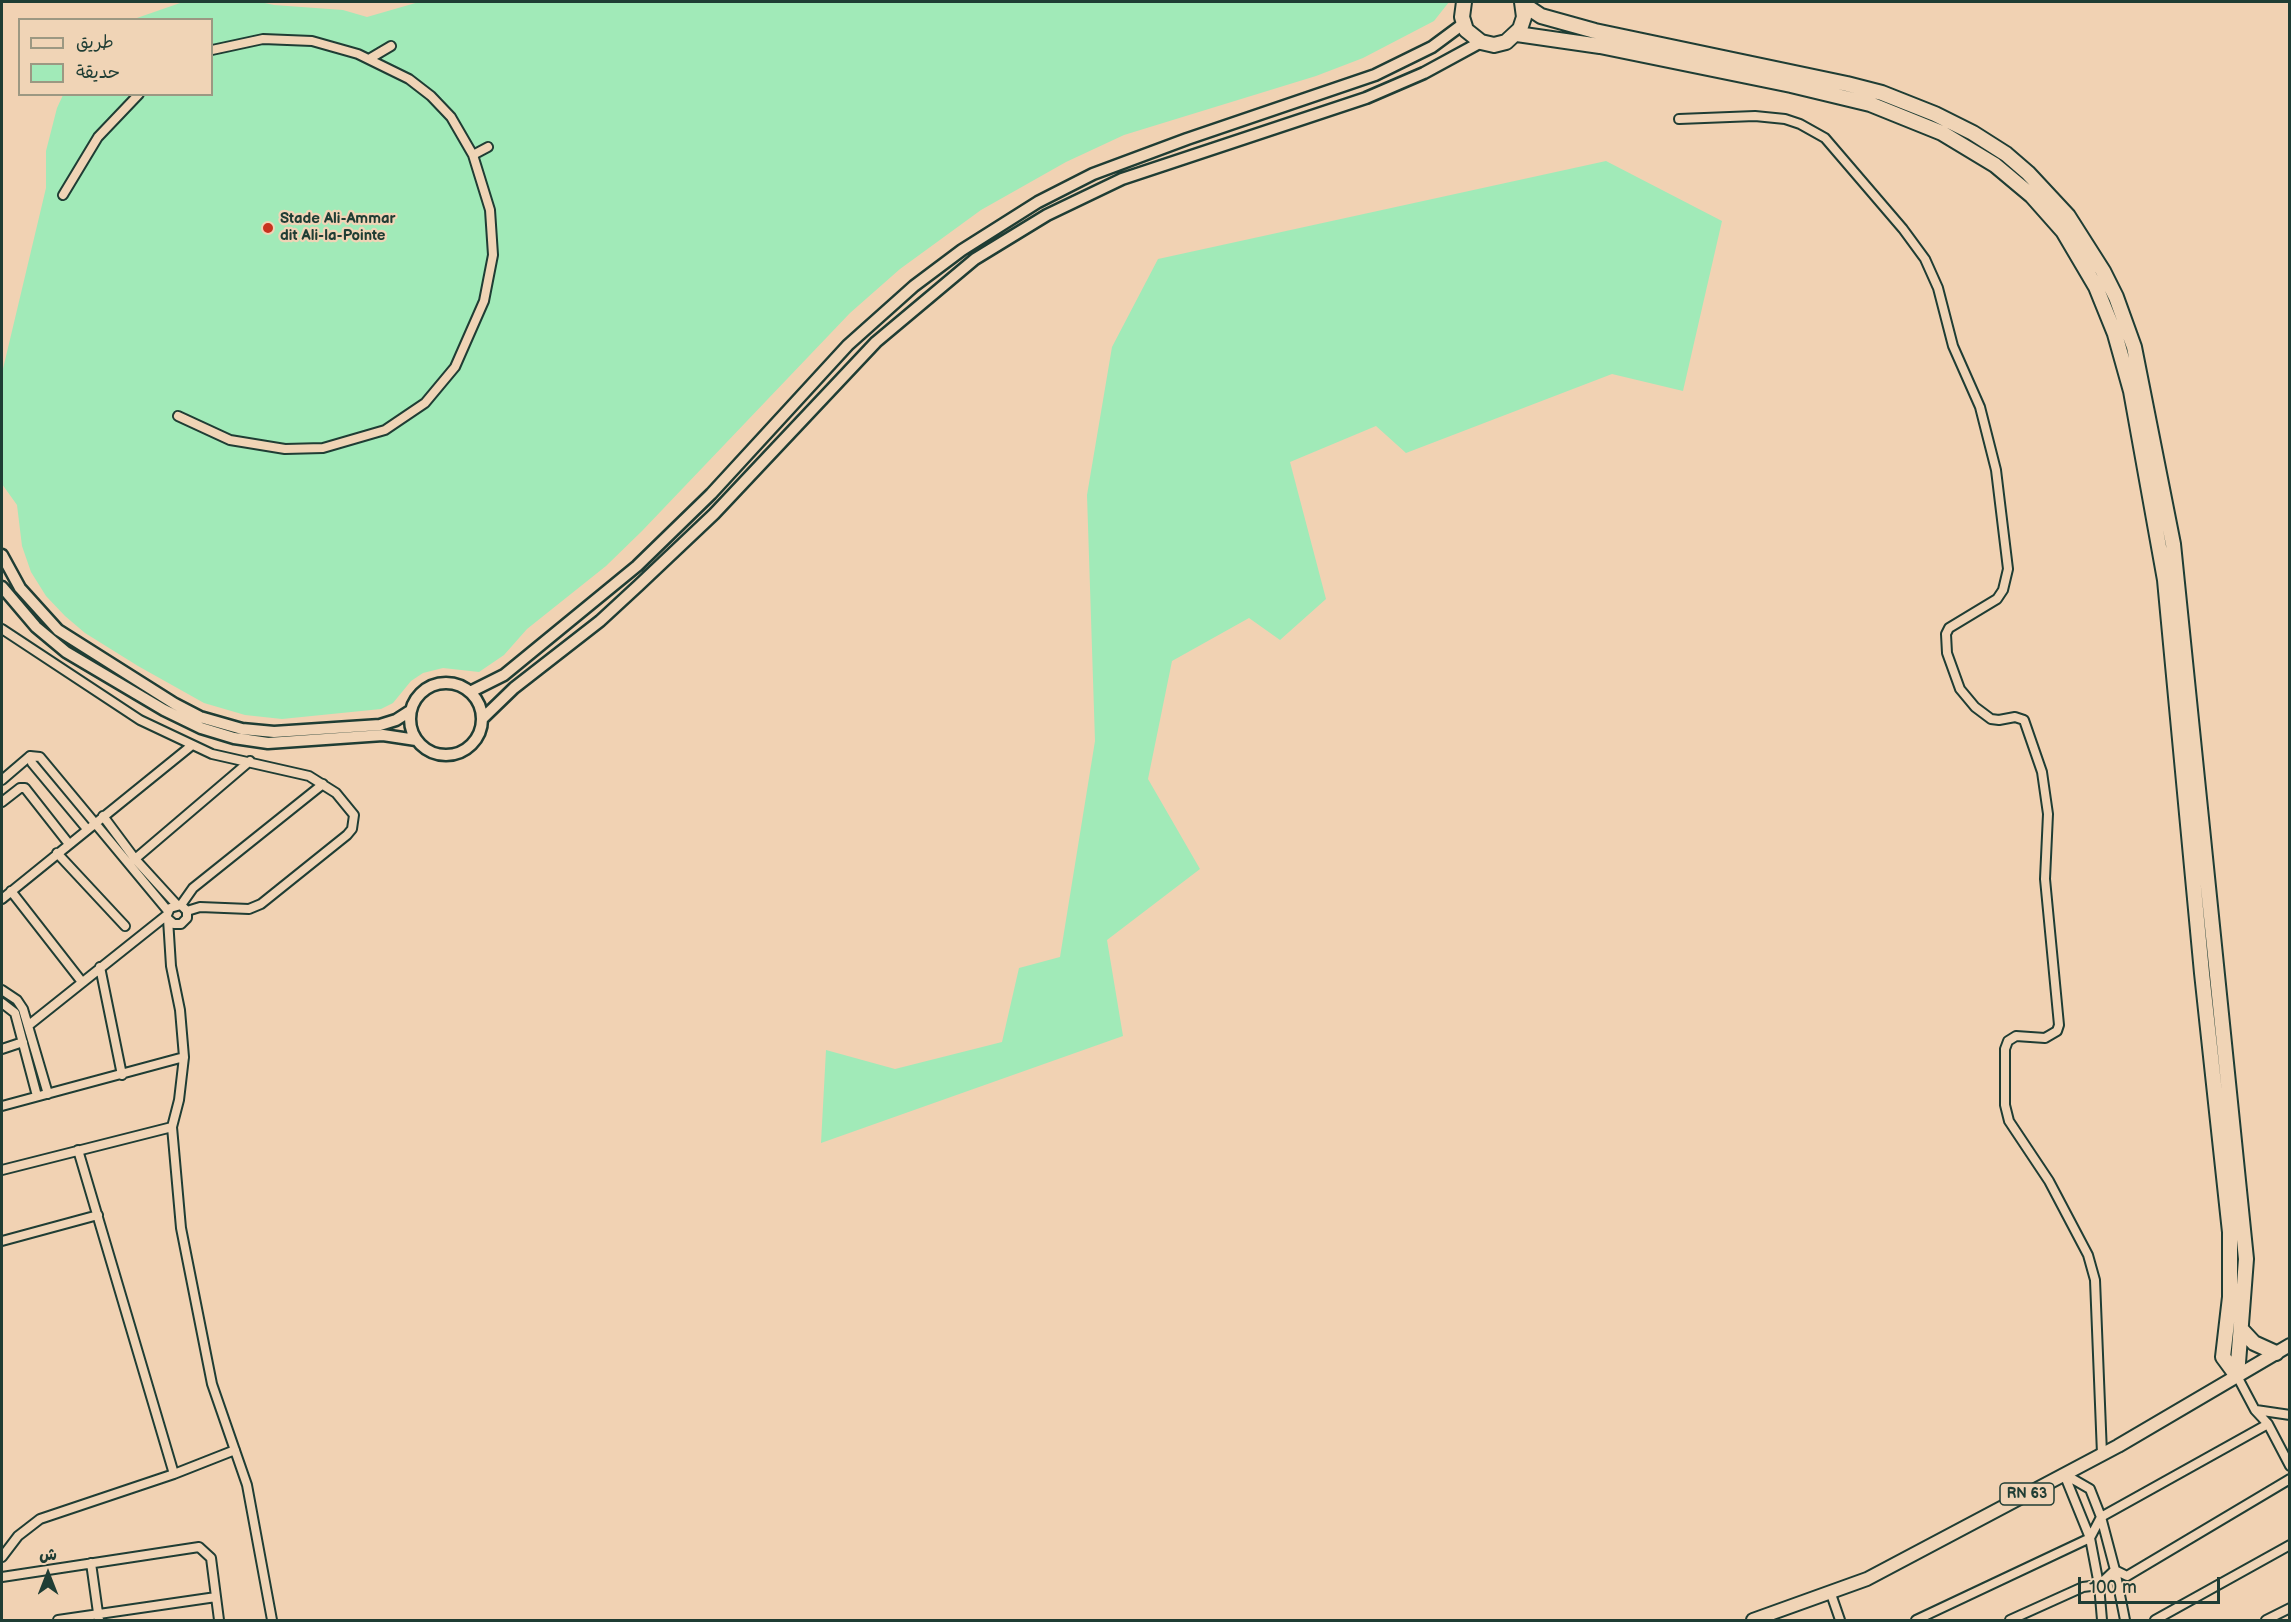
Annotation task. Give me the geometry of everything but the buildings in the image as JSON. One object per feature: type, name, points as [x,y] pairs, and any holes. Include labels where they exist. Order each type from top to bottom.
[{"type":"highway","points":[[1464,2],[1463,24],[1470,35],[1481,42],[1500,44],[1517,34],[1523,23],[1523,3]]},
{"type":"highway","points":[[1523,3],[1541,16],[1595,32],[1847,84],[1882,93],[1935,114],[1973,133],[2006,154],[2028,173],[2068,216],[2103,271],[2116,297],[2134,347],[2173,544],[2243,1227],[2246,1277],[2237,1376]]},
{"type":"highway","points":[[1517,34],[1600,46],[1830,94],[1898,114],[1942,133],[1995,165],[2032,196],[2063,231],[2096,287],[2115,334],[2131,390],[2165,580],[2202,973],[2230,1232],[2230,1297],[2223,1357],[2237,1376]]},
{"type":"highway","points":[[2241,1329],[2254,1343],[2276,1353]]},
{"type":"main road","points":[[470,692],[504,675],[637,566],[711,494],[848,345],[914,286],[962,250],[1038,202],[1093,174],[1187,139],[1375,75],[1431,47],[1463,24]]},
{"type":"main road","points":[[2,587],[6,595],[36,627],[66,652],[164,710],[201,728],[234,738],[268,743],[383,735],[416,740],[434,753],[457,753],[475,741],[482,720],[513,688],[600,621],[647,578],[714,514],[876,342],[975,259],[1047,215],[1122,179],[1356,102],[1424,73],[1481,42]]},
{"type":"main road","points":[[2,545],[2,556],[12,576],[29,600],[64,635],[174,704],[200,717],[242,729],[282,732],[380,725],[396,720],[410,711]]},
{"type":"main road","points":[[416,740],[410,726],[410,711],[417,697],[435,684],[450,683],[470,692],[479,705],[482,720]]},
{"type":"main road","name":"RN 63","points":[[1753,1620],[1831,1594],[1867,1579],[2102,1454],[2289,1345]]},
{"type":"street","points":[[178,416],[212,433],[248,444],[304,449],[323,448],[370,436],[399,422],[425,403],[447,379],[462,355],[479,315],[490,278],[492,225],[488,196],[473,155],[455,123],[431,96],[398,72],[343,48],[296,39],[247,41],[213,50]]},
{"type":"street","points":[[369,59],[391,46]]},
{"type":"street","points":[[63,195],[98,137],[137,96]]},
{"type":"street","points":[[1679,119],[1777,118],[1800,123],[1824,138],[1925,259],[1938,288],[1953,346],[1980,407],[1996,470],[2008,569],[2003,590],[1997,599],[1949,628],[1946,633],[1947,653],[1960,689],[1975,707],[1991,719],[2015,717],[2024,720],[2042,772],[2048,814],[2044,872],[2059,1025],[2057,1031],[2045,1038],[2016,1036],[2008,1041],[2005,1049],[2005,1105],[2009,1121],[2049,1181],[2088,1255],[2095,1280],[2102,1454]]},
{"type":"street","points":[[473,155],[488,147]]},
{"type":"street","points":[[2,629],[140,720],[212,754],[293,771],[323,784],[336,793],[354,815],[352,829],[347,835],[255,908],[182,907]]},
{"type":"street","points":[[2,899],[191,746]]},
{"type":"street","points":[[30,756],[42,759],[182,907],[185,922],[172,945]]},
{"type":"street","points":[[2,780],[30,756]]},
{"type":"street","points":[[30,756],[32,763],[87,829]]},
{"type":"street","points":[[135,859],[250,761]]},
{"type":"street","points":[[29,1025],[100,967],[168,915],[182,907],[198,884],[323,784]]},
{"type":"street","points":[[2,802],[20,788],[25,788],[69,844]]},
{"type":"street","points":[[99,819],[168,915],[178,925],[185,922]]},
{"type":"street","points":[[57,853],[125,926]]},
{"type":"street","points":[[11,891],[82,982]]},
{"type":"street","points":[[168,915],[172,945],[171,966],[180,1010],[184,1057],[179,1100],[172,1126],[183,1239],[212,1384],[247,1485],[272,1620]]},
{"type":"street","points":[[100,967],[122,1075]]},
{"type":"street","points":[[2,990],[16,1000],[23,1009],[48,1094]]},
{"type":"street","points":[[2,1002],[15,1012],[37,1096]]},
{"type":"street","points":[[15,1012],[23,1009]]},
{"type":"street","points":[[2,1048],[23,1042]]},
{"type":"street","points":[[2,1106],[184,1057]]},
{"type":"street","points":[[2,1170],[172,1126]]},
{"type":"street","points":[[78,1150],[174,1474]]},
{"type":"street","points":[[2,1241],[98,1215]]},
{"type":"street","points":[[2237,1376],[2255,1410],[2268,1424],[2289,1467]]},
{"type":"street","points":[[2255,1410],[2289,1415]]},
{"type":"street","points":[[1916,1620],[2090,1538],[2101,1517],[2268,1424]]},
{"type":"street","points":[[2,1557],[18,1536],[40,1519],[174,1474],[235,1450]]},
{"type":"street","points":[[2064,1474],[2090,1489],[2101,1517],[2125,1620]]},
{"type":"street","points":[[2064,1474],[2090,1538],[2099,1585],[2102,1620]]},
{"type":"street","points":[[2115,1570],[2127,1576],[2289,1479]]},
{"type":"street","points":[[2155,1620],[2289,1545]]},
{"type":"street","points":[[2,1577],[199,1547],[211,1558],[219,1620]]},
{"type":"street","points":[[92,1563],[99,1618]]},
{"type":"street","points":[[2010,1620],[2083,1587],[2099,1585],[2115,1570]]},
{"type":"street","points":[[1831,1594],[1840,1620]]},
{"type":"street","points":[[58,1620],[99,1618],[216,1597]]},
{"type":"street","points":[[2266,1620],[2289,1608]]},
{"type":"green space","points":[[183,2],[260,2],[343,10],[367,17],[419,2],[1449,2],[1434,21],[1363,58],[1316,76],[1124,135],[1066,162],[981,210],[900,269],[850,313],[642,531],[606,566],[527,629],[504,655],[479,672],[443,668],[423,673],[411,681],[393,703],[381,709],[282,719],[245,715],[204,703],[85,633],[46,596],[31,572],[22,546],[17,505],[2,484],[2,373],[46,188],[46,151],[57,108],[63,96],[213,96],[213,18],[137,18]]},
{"type":"green space","points":[[1606,161],[1722,221],[1683,391],[1612,374],[1406,453],[1376,426],[1290,462],[1326,599],[1280,640],[1249,618],[1172,661],[1148,779],[1200,869],[1107,940],[1123,1036],[821,1143],[826,1050],[895,1069],[1002,1042],[1019,968],[1060,957],[1095,741],[1087,495],[1112,347],[1158,259]]},
{"type":"place","name":"Stade Ali-Ammar dit Ali-la-Pointe","points":[[268,228]]}]
